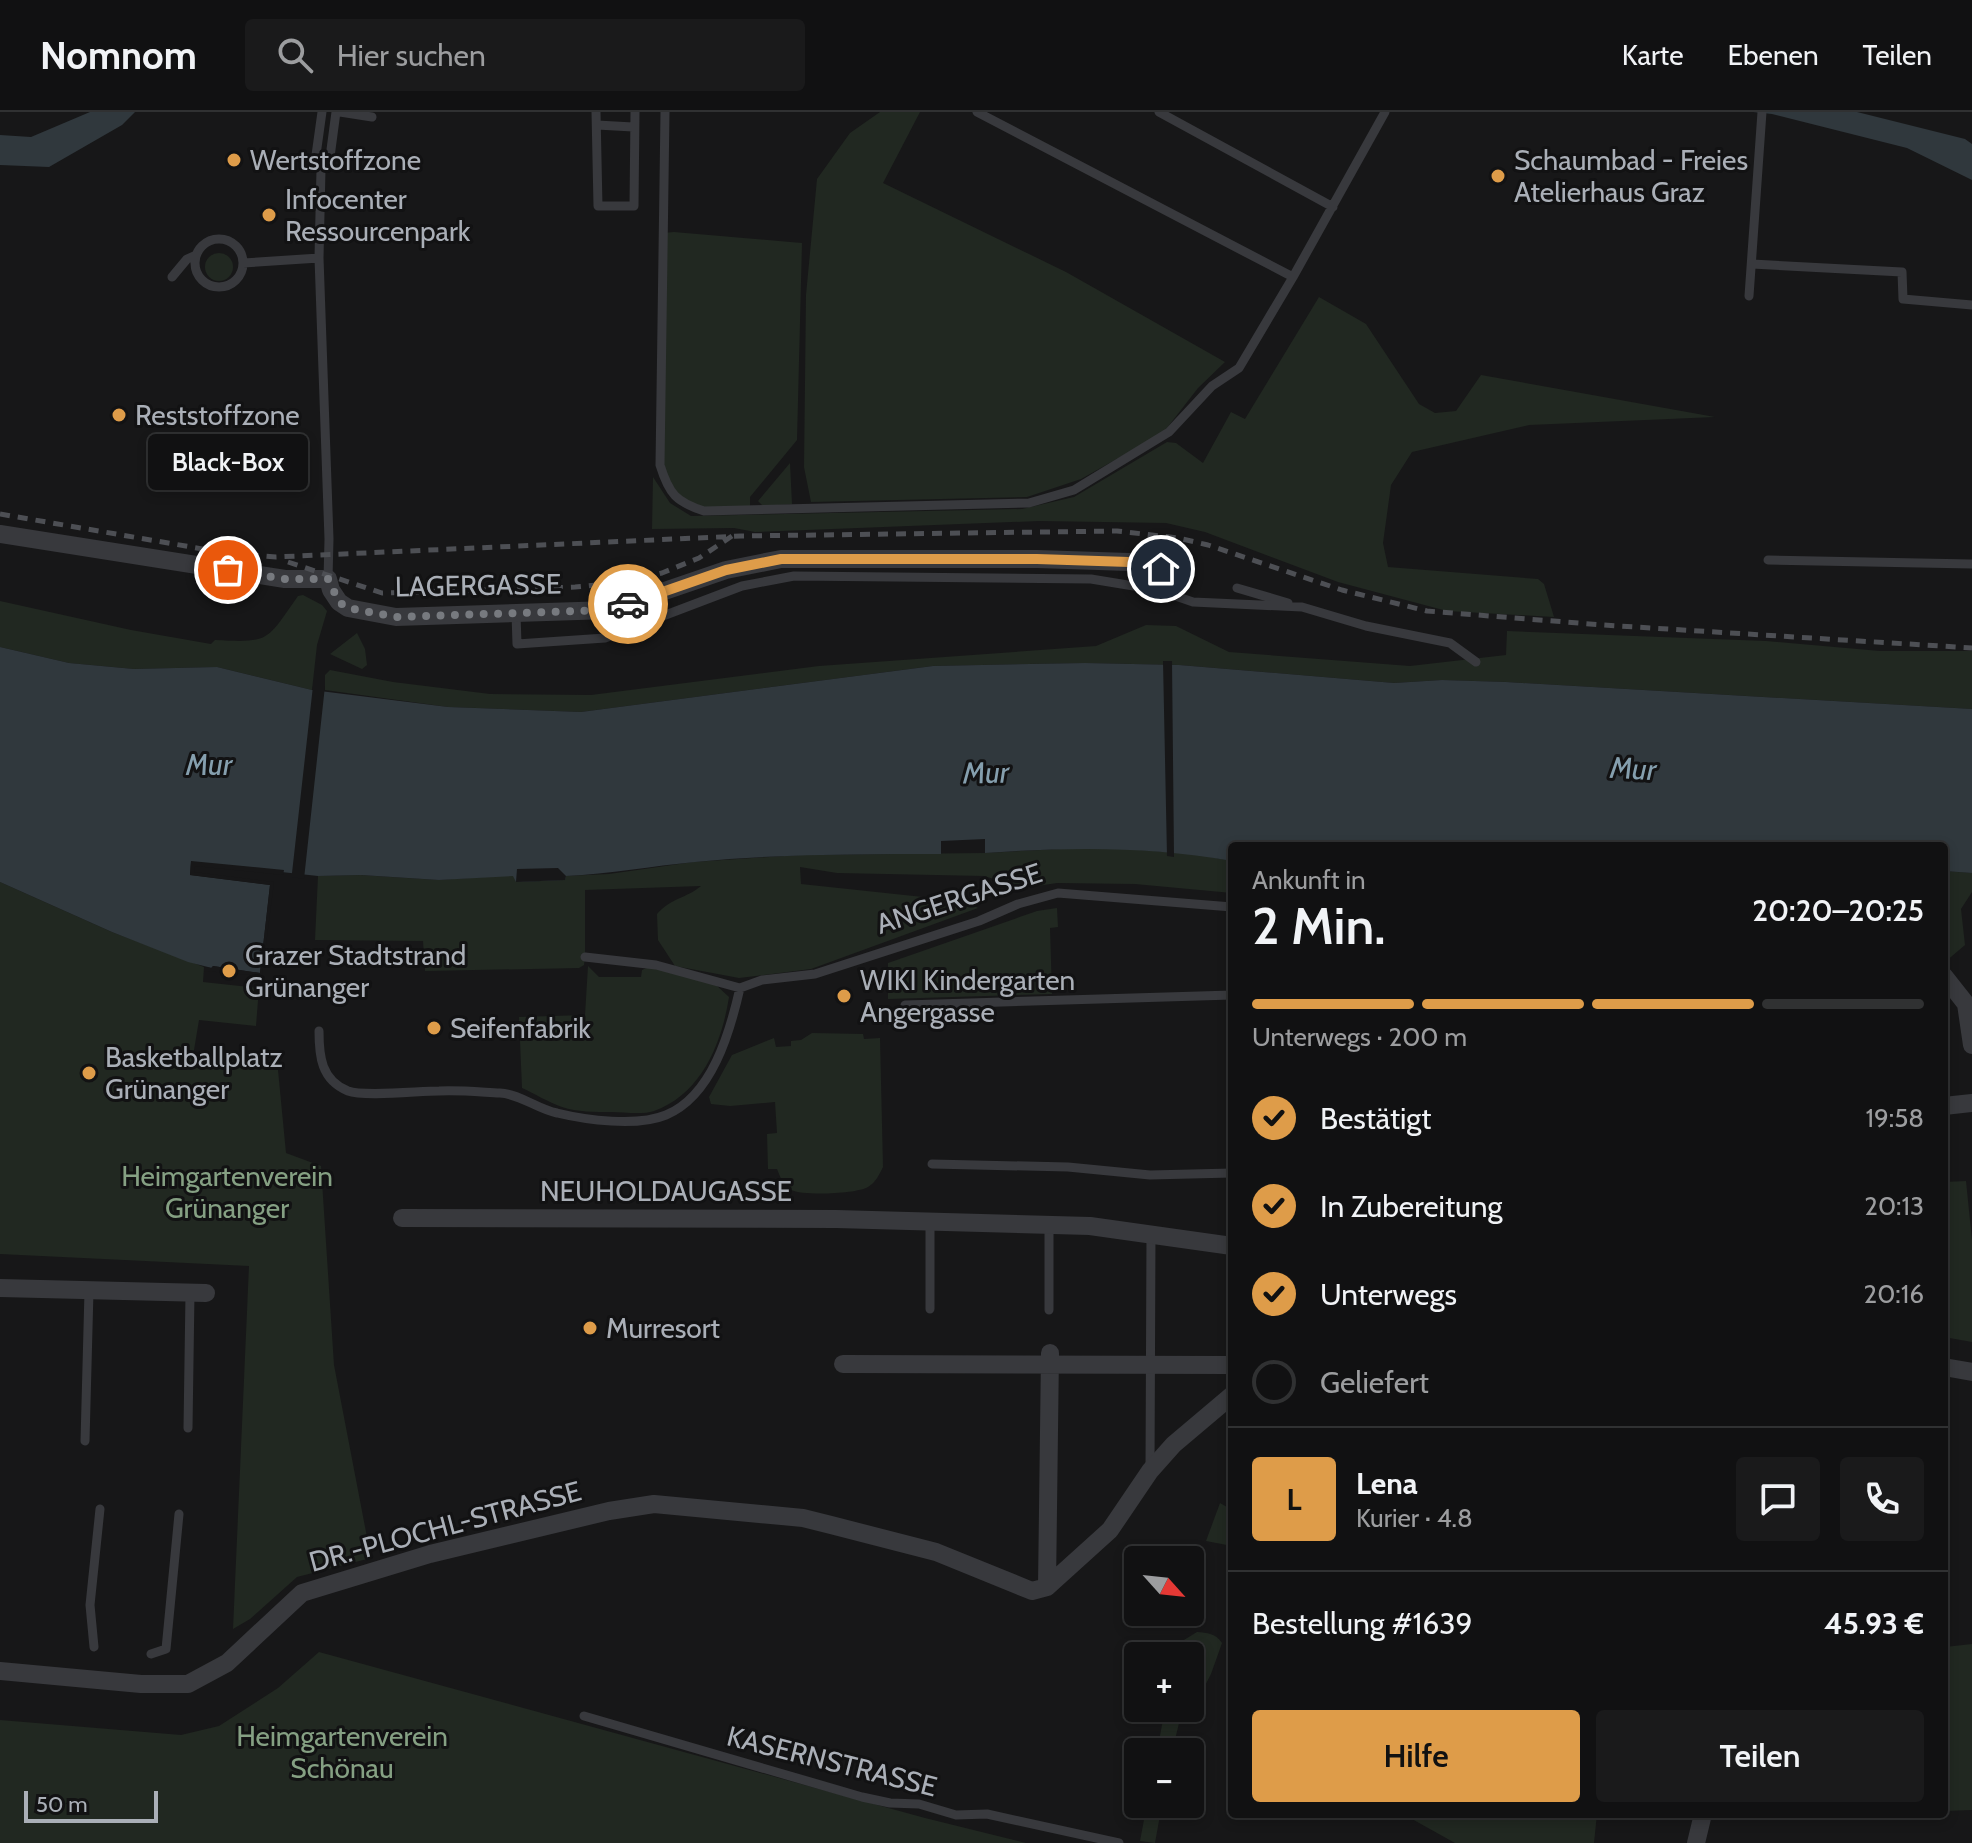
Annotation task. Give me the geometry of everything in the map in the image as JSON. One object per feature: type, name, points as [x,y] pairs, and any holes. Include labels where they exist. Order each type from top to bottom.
[{"type":"street","points":[[0,534],[285,579],[328,579]]},
{"type":"street","name":"LAGERGASSE","points":[[328,579],[339,602],[363,611],[396,617],[609,610],[726,570],[781,559],[951,568],[1129,562],[1161,569]]},
{"type":"street","points":[[1948,981],[1966,1004],[1972,1045]]},
{"type":"street","points":[[1948,1106],[1972,1103]]},
{"type":"street","name":"NEUHOLDAUGASSE","points":[[402,1218],[836,1219],[1090,1226],[1228,1245]]},
{"type":"street","points":[[0,1288],[198,1293]]},
{"type":"street","points":[[1047,1587],[1050,1358]]},
{"type":"street","points":[[843,1364],[1050,1358],[1228,1365]]},
{"type":"street","points":[[1948,1368],[1972,1372]]},
{"type":"street","points":[[1047,1587],[1110,1530],[1150,1471],[1174,1444],[1228,1398]]},
{"type":"street","name":"DR.-PLOCHL-STRASSE","points":[[0,1671],[141,1684],[188,1684],[227,1663],[302,1593],[430,1554],[609,1511],[654,1504],[803,1518],[936,1552],[1032,1591],[1047,1587]]},
{"type":"street","points":[[1696,1843],[1702,1818]]},
{"type":"lane","points":[[322,112],[316,155],[321,169],[319,258],[328,579]]},
{"type":"lane","points":[[321,169],[330,157],[338,112],[372,117]]},
{"type":"lane","points":[[596,112],[598,206],[634,206],[635,112]]},
{"type":"lane","points":[[665,112],[660,465],[667,488],[684,504],[704,511],[1029,503],[1074,490],[1169,432],[1212,386],[1239,368],[1385,112]]},
{"type":"lane","points":[[977,112],[1293,277]]},
{"type":"lane","points":[[1159,112],[1333,207]]},
{"type":"lane","points":[[1749,296],[1762,114]]},
{"type":"lane","points":[[597,125],[633,127]]},
{"type":"lane","points":[[172,277],[187,259],[196,255],[207,243],[223,240],[237,248],[243,263],[237,279],[223,287],[215,287],[200,279],[195,264],[196,255]]},
{"type":"lane","points":[[243,263],[319,258]]},
{"type":"lane","points":[[1752,264],[1902,272],[1903,299],[1972,305]]},
{"type":"lane","points":[[1768,560],[1972,564]]},
{"type":"lane","points":[[516,614],[517,644],[605,638],[742,586],[794,576],[951,568],[1091,579],[1158,590],[1193,602],[1302,607]]},
{"type":"lane","points":[[1237,588],[1366,626],[1450,643],[1476,662]]},
{"type":"lane","name":"ANGERGASSE","points":[[740,988],[762,980],[815,974],[1058,893],[1228,907]]},
{"type":"lane","points":[[319,1031],[319,1058],[329,1079],[350,1092],[510,1094],[555,1113],[627,1122],[665,1115],[694,1096],[712,1066],[731,1027],[740,988],[656,965],[585,957]]},
{"type":"lane","points":[[905,1005],[1228,995]]},
{"type":"lane","points":[[932,1164],[1068,1167],[1150,1175],[1228,1173]]},
{"type":"lane","points":[[930,1223],[930,1309]]},
{"type":"lane","points":[[1049,1225],[1049,1310]]},
{"type":"lane","points":[[1150,1471],[1151,1233]]},
{"type":"lane","points":[[85,1441],[89,1291]]},
{"type":"lane","points":[[188,1428],[198,1293]]},
{"type":"lane","points":[[94,1647],[90,1605],[100,1509]]},
{"type":"lane","points":[[151,1654],[166,1649],[179,1514]]},
{"type":"lane","name":"KASERNSTRASSE","points":[[584,1716],[862,1797],[890,1803],[919,1804],[956,1815],[987,1814],[1119,1843]]},
{"type":"green space","points":[[880,112],[920,112],[883,183],[1066,272],[1225,362],[1198,388],[1163,433],[1081,479],[1027,497],[811,502],[804,467],[806,295],[817,179],[850,133]]},
{"type":"green space","points":[[663,233],[802,243],[797,440],[750,497],[750,510],[704,511],[684,504],[660,465]]},
{"type":"green space","points":[[219,253],[229,257],[233,267],[229,277],[219,281],[209,277],[205,267],[209,257]]},
{"type":"green space","points":[[1319,297],[1366,324],[1419,404],[1435,413],[1456,411],[1481,375],[1715,417],[1529,425],[1412,452],[1391,485],[1383,543],[1388,567],[1538,579],[1544,584],[1554,617],[1447,611],[1338,582],[1205,532],[1166,523],[1039,521],[755,532],[734,528],[652,529],[653,477],[670,503],[691,516],[1022,509],[1074,497],[1167,442],[1176,443],[1203,463],[1231,412],[1245,419]]},
{"type":"green space","points":[[790,463],[792,504],[763,506],[758,501]]},
{"type":"green space","points":[[303,595],[327,611],[317,645],[312,690],[217,667],[134,669],[69,663],[0,647],[0,601],[211,644],[215,640],[247,641],[266,636],[298,596]]},
{"type":"green space","points":[[1146,625],[1176,626],[1229,652],[1410,666],[1506,655],[1507,631],[1766,641],[1880,651],[1972,651],[1972,709],[1506,682],[1442,680],[1394,683],[1179,665],[1085,663],[933,666],[581,712],[448,707],[325,690],[325,675],[330,670],[393,682],[490,694],[591,695],[819,666],[1096,646]]},
{"type":"green space","points":[[357,633],[365,649],[367,665],[362,669],[330,654]]},
{"type":"green space","points":[[1099,847],[1195,854],[1228,860],[1228,893],[1135,884],[1057,883],[1024,888],[984,876],[837,873],[800,867],[801,884],[970,902],[978,908],[811,969],[739,978],[675,966],[658,940],[657,914],[701,886],[585,890],[585,957],[584,965],[579,968],[425,971],[423,941],[315,940],[318,876],[439,880],[514,875],[517,882],[564,880],[566,876],[609,874],[693,862],[800,855],[985,853]]},
{"type":"green space","points":[[1948,871],[1972,873],[1972,892],[1961,909],[1965,945],[1948,959]]},
{"type":"green space","name":"Heimgartenverein Grünanger","points":[[0,882],[112,932],[204,967],[203,982],[259,988],[256,1026],[199,1020],[193,1056],[278,1070],[286,1153],[321,1166],[334,1365],[371,1558],[297,1577],[250,1619],[233,1629],[249,1266],[0,1254]]},
{"type":"green space","points":[[1057,908],[1058,927],[1050,928],[1052,994],[888,999],[888,963],[1037,911]]},
{"type":"green space","points":[[588,966],[599,977],[641,977],[642,970],[649,967],[716,985],[729,997],[721,1031],[707,1064],[685,1092],[671,1103],[644,1113],[580,1111],[557,1105],[522,1088],[519,1017],[585,1015]]},
{"type":"green space","points":[[812,1033],[863,1034],[864,1039],[880,1038],[883,1167],[868,1187],[842,1193],[817,1194],[791,1190],[777,1169],[768,1169],[767,1134],[777,1133],[775,1102],[730,1106],[711,1104],[709,1097],[732,1055],[774,1038],[776,1047],[791,1046],[791,1041],[801,1040]]},
{"type":"green space","points":[[1966,1181],[1972,1240],[1972,1342],[1948,1338],[1948,1182]]},
{"type":"green space","points":[[1220,1503],[1228,1508],[1228,1545],[1206,1541]]},
{"type":"green space","points":[[1197,1632],[1214,1635],[1222,1643],[1204,1688],[1204,1642],[1181,1642]]},
{"type":"green space","points":[[1972,1644],[1972,1810],[1948,1811],[1948,1647]]},
{"type":"green space","name":"Heimgartenverein Schönau","points":[[319,1652],[1026,1843],[0,1843],[0,1720],[181,1735],[219,1726],[278,1688]]},
{"type":"green space","points":[[1163,1722],[1179,1722],[1175,1738],[1160,1738]]},
{"type":"green space","points":[[1144,1818],[1159,1818],[1155,1843],[1140,1841]]},
{"type":"green space","points":[[1410,1818],[1597,1818],[1594,1843],[1455,1843]]},
{"type":"water","points":[[90,112],[135,112],[122,125],[49,167],[0,165],[0,135],[31,137]]},
{"type":"water","points":[[1753,112],[1857,112],[1965,139],[1972,144],[1972,180],[1907,148]]},
{"type":"water","name":"Mur","points":[[0,647],[69,663],[134,669],[217,667],[312,690],[448,707],[581,712],[933,666],[1085,663],[1179,665],[1394,683],[1442,680],[1506,682],[1972,709],[1972,873],[1948,871],[1948,842],[1228,842],[1228,860],[1109,849],[985,853],[985,839],[941,841],[941,854],[726,859],[566,876],[565,880],[516,882],[513,876],[439,880],[361,875],[318,876],[191,862],[190,875],[270,885],[260,973],[188,962],[0,882]]},
{"type":"pier","points":[[1163,661],[1172,661],[1174,857],[1167,856]]},
{"type":"pier","points":[[313,686],[325,686],[304,879],[292,877],[292,873]]},
{"type":"pier","points":[[191,861],[284,870],[283,875],[195,866],[194,872],[274,882],[262,976],[204,971],[204,967],[260,973],[270,885],[190,875]]},
{"type":"pier","points":[[558,868],[566,876],[565,880],[516,882],[517,869]]},
{"type":"railway","points":[[0,514],[226,553],[276,557],[741,536],[1117,531],[1208,545],[1342,590],[1427,611],[1972,648]]},
{"type":"railway","points":[[288,562],[382,593],[575,587],[627,582],[662,573],[699,558],[732,536]]},
{"type":"way so far","points":[[228,570],[285,579],[328,579],[339,602],[348,608],[396,617],[609,610],[628,604]]},
{"type":"place","name":"Wertstoffzone","points":[[234,160]]},
{"type":"place","name":"Schaumbad - Freies Atelierhaus Graz","points":[[1498,176]]},
{"type":"place","name":"Infocenter Ressourcenpark","points":[[269,215]]},
{"type":"place","name":"Reststoffzone","points":[[119,415]]},
{"type":"place","name":"Black-Box","points":[[228,570]]},
{"type":"place","name":"Grazer Stadtstrand Grünanger","points":[[229,971]]},
{"type":"place","name":"WIKI Kindergarten Angergasse","points":[[844,996]]},
{"type":"place","name":"Seifenfabrik","points":[[434,1028]]},
{"type":"place","name":"Basketballplatz Grünanger","points":[[89,1073]]},
{"type":"place","name":"Murresort","points":[[590,1328]]},
{"type":"route","points":[[628,604],[726,570],[781,559],[1037,559],[1129,562],[1161,569]]}]
